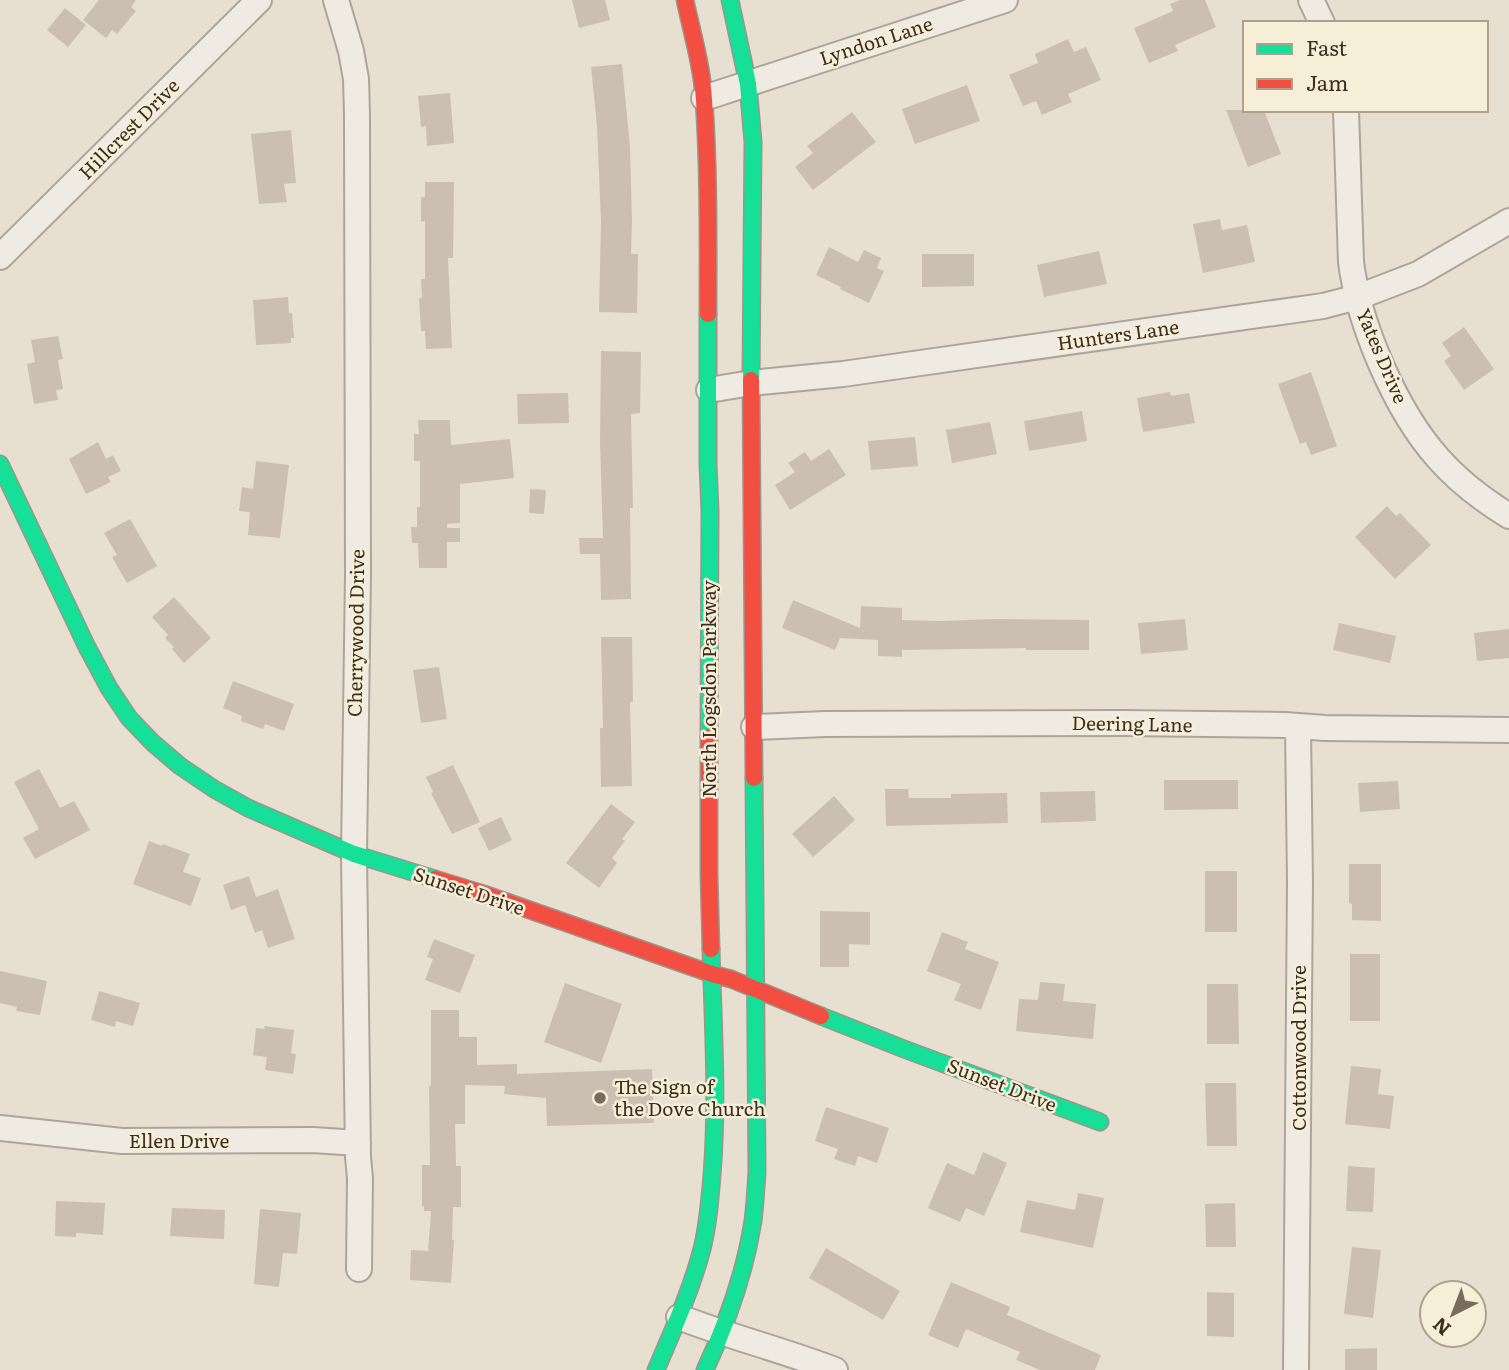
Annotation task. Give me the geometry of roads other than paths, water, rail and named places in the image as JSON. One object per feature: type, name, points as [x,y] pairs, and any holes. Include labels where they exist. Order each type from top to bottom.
[{"type":"main road","name":"North Logsdon Parkway","points":[[656,1370],[688,1296],[702,1248],[710,1200],[715,1104],[709,848],[708,227],[704,98],[685,0]]},
{"type":"main road","points":[[705,1370],[722,1333],[743,1266],[753,1220],[757,1172],[751,383],[753,142],[748,84],[730,0]]},
{"type":"main road","name":"Sunset Drive","points":[[0,464],[109,688],[129,718],[153,743],[214,789],[280,823],[354,854],[484,894],[731,979],[904,1049],[1100,1122]]},
{"type":"street","name":"Hillcrest Drive","points":[[0,257],[259,0]]},
{"type":"street","name":"Cherrywood Drive","points":[[336,0],[353,60],[357,115],[358,575],[354,854],[359,1269]]},
{"type":"street","name":"Lyndon Lane","points":[[704,98],[1005,0]]},
{"type":"street","points":[[1311,0],[1321,21]]},
{"type":"street","name":"Yates Drive","points":[[1346,112],[1351,262],[1365,324],[1384,370],[1422,438],[1455,476],[1509,516]]},
{"type":"street","name":"Hunters Lane","points":[[709,390],[843,374],[1323,306],[1387,287],[1418,274],[1509,221]]},
{"type":"street","name":"Deering Lane","points":[[754,727],[825,723],[1123,723],[1509,730]]},
{"type":"street","name":"Cottonwood Drive","points":[[1296,1370],[1300,896],[1298,726]]},
{"type":"street","name":"Ellen Drive","points":[[0,1128],[122,1141],[313,1140],[358,1143]]},
{"type":"street","points":[[679,1317],[835,1370]]},
{"type":"place","name":"The Sign of the Dove Church","points":[[600,1098]]}]
